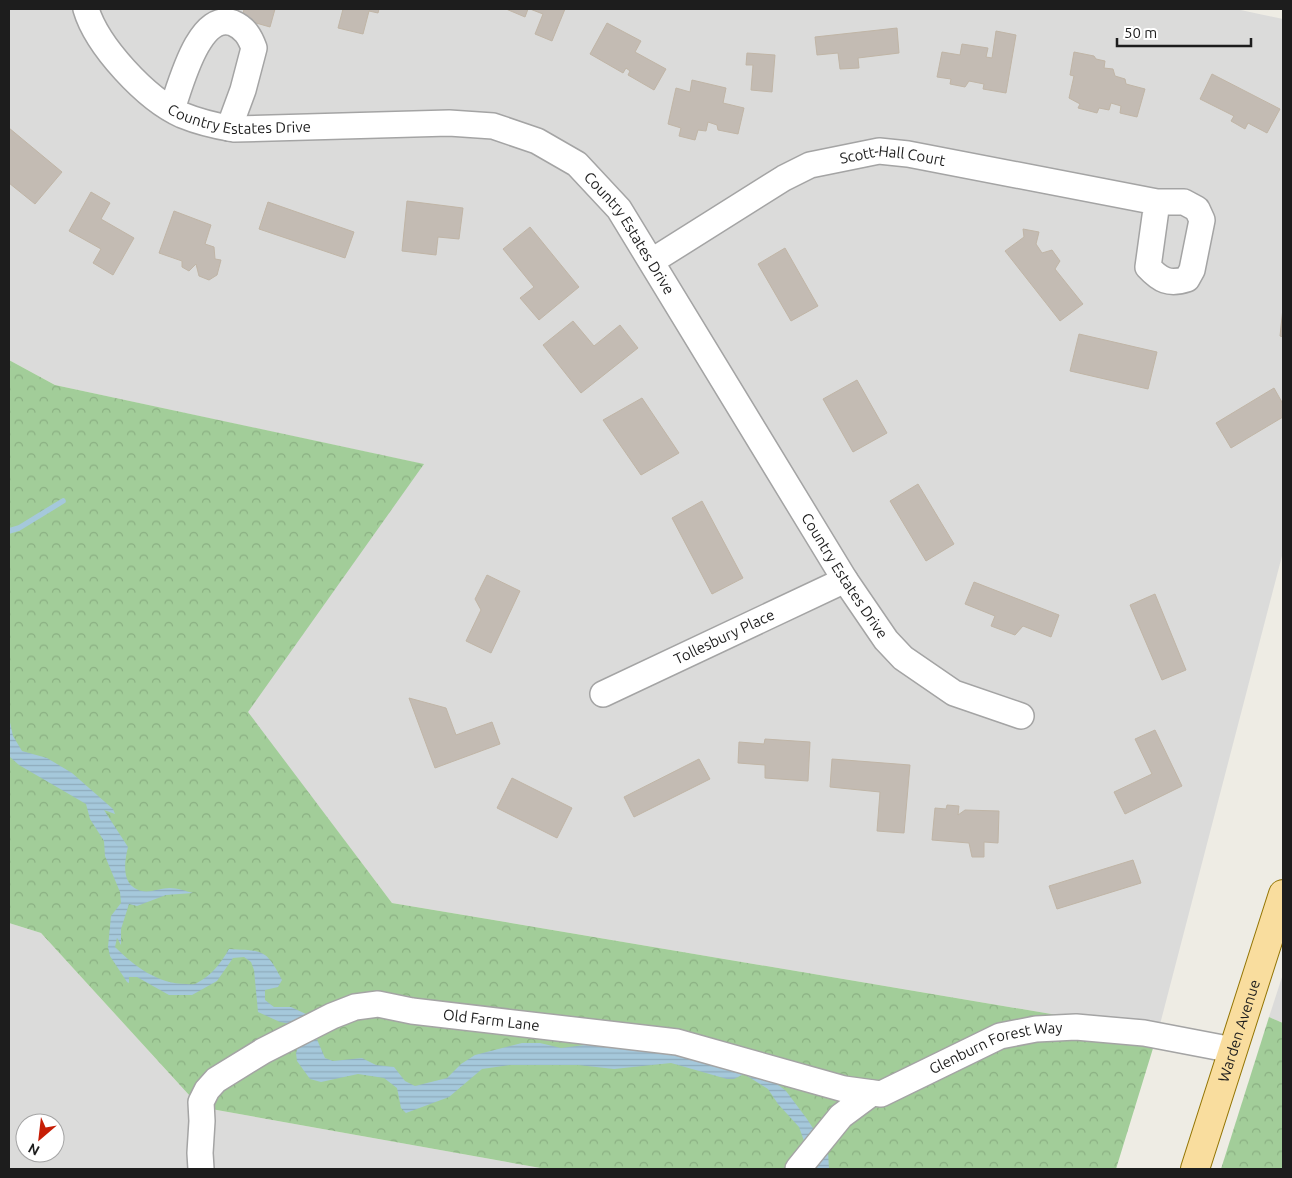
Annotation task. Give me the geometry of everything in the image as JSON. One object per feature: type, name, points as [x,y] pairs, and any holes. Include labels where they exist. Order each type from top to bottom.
[{"type":"main road","name":"Warden Avenue","points":[[1195,1169],[1283,894]]},
{"type":"street","name":"Country Estates Drive","points":[[86,9],[89,20],[107,48],[139,85],[172,109],[206,124],[229,128],[283,129],[449,123],[494,126],[537,141],[577,164],[619,209],[845,580],[886,640],[903,658],[954,693],[1021,716]]},
{"type":"street","points":[[172,109],[194,52],[205,32],[212,25],[222,22],[232,23],[247,32],[254,48],[243,90],[229,128]]},
{"type":"street","name":"Scott-Hall Court","points":[[652,261],[784,178],[810,164],[879,151],[917,156],[1157,202]]},
{"type":"street","name":"Tollesbury Place","points":[[603,694],[845,580]]},
{"type":"street","name":"Old Farm Lane","points":[[201,1169],[201,1102],[216,1080],[263,1051],[332,1016],[355,1007],[378,1004],[412,1011],[677,1042],[844,1089],[872,1093]]},
{"type":"street","name":"Glenburn Forest Way","points":[[798,1169],[841,1116],[872,1093],[880,1094],[1000,1036],[1036,1029],[1076,1027],[1144,1033],[1233,1050]]},
{"type":"shaded area","points":[[9,9],[1236,9],[1283,19],[1283,552],[1158,1032],[392,903],[247,712],[423,464],[55,385],[9,360]]},
{"type":"shaded area","points":[[9,923],[41,933],[200,1107],[546,1169],[9,1169]]},
{"type":"shaded area","points":[[1283,974],[1283,1023],[1269,1017]]},
{"type":"green space","points":[[9,360],[55,385],[424,464],[248,712],[392,903],[1158,1032],[1116,1169],[546,1169],[200,1107],[41,933],[9,923]]},
{"type":"green space","points":[[1269,1017],[1283,1023],[1283,1169],[1221,1169]]},
{"type":"water","points":[[9,718],[13,736],[22,751],[47,758],[72,773],[113,809],[115,814],[104,810],[128,847],[125,867],[130,884],[142,891],[170,888],[193,893],[166,895],[137,906],[129,904],[121,929],[121,945],[117,938],[115,947],[147,973],[166,981],[195,984],[212,972],[229,949],[262,953],[272,962],[282,980],[278,987],[265,990],[265,1000],[274,1007],[291,1007],[306,1014],[325,1058],[333,1061],[362,1058],[376,1065],[394,1067],[405,1081],[415,1086],[447,1078],[461,1064],[475,1055],[522,1043],[540,1043],[561,1048],[585,1045],[662,1048],[763,1073],[786,1091],[807,1119],[828,1151],[829,1169],[814,1169],[799,1127],[778,1104],[768,1089],[744,1074],[734,1079],[727,1079],[671,1063],[614,1069],[578,1065],[510,1065],[482,1069],[449,1097],[406,1113],[401,1108],[397,1088],[384,1078],[358,1074],[321,1082],[310,1079],[297,1061],[296,1053],[300,1041],[296,1025],[280,1022],[258,1012],[254,970],[251,962],[244,957],[233,958],[217,981],[192,995],[169,995],[137,977],[129,977],[129,983],[127,982],[110,956],[108,947],[111,916],[121,903],[120,892],[105,856],[104,841],[90,819],[86,804],[19,765],[10,757]]},
{"type":"building","points":[[244,9],[275,9],[270,27],[242,19]]},
{"type":"building","points":[[343,9],[379,9],[378,13],[369,11],[363,34],[338,28]]},
{"type":"building","points":[[506,9],[528,9],[525,17]]},
{"type":"building","points":[[530,9],[565,9],[552,41],[535,34],[543,14]]},
{"type":"building","points":[[607,23],[641,41],[635,52],[666,69],[654,90],[628,75],[630,71],[626,68],[623,73],[590,54]]},
{"type":"building","points":[[897,28],[899,53],[858,58],[859,68],[840,69],[838,53],[817,55],[815,37]]},
{"type":"building","points":[[996,31],[1016,35],[1006,93],[983,89],[984,84],[969,81],[965,87],[950,84],[951,79],[937,77],[942,52],[960,55],[962,44],[988,48],[986,57],[992,58]]},
{"type":"building","points":[[1074,52],[1094,56],[1096,59],[1105,61],[1104,68],[1113,69],[1115,76],[1125,79],[1126,84],[1145,89],[1137,117],[1120,113],[1121,106],[1111,103],[1109,110],[1099,108],[1097,113],[1078,108],[1080,104],[1069,98],[1074,76],[1070,75]]},
{"type":"building","points":[[747,53],[775,55],[772,92],[751,90],[753,65],[746,65]]},
{"type":"building","points":[[1212,74],[1280,109],[1267,133],[1248,123],[1245,129],[1231,121],[1234,116],[1200,99]]},
{"type":"building","points":[[692,80],[726,88],[723,103],[744,108],[738,134],[718,130],[717,125],[708,122],[706,131],[698,130],[695,140],[679,136],[681,128],[668,124],[676,88],[690,92]]},
{"type":"building","points":[[9,128],[62,172],[35,204],[9,183]]},
{"type":"building","points":[[91,192],[110,203],[101,219],[134,238],[113,275],[93,263],[101,249],[69,231]]},
{"type":"building","points":[[407,201],[463,208],[459,239],[438,237],[436,255],[402,251]]},
{"type":"building","points":[[268,202],[354,232],[345,258],[259,229]]},
{"type":"building","points":[[174,211],[211,225],[205,244],[214,247],[215,259],[221,260],[217,275],[209,280],[199,276],[196,264],[189,271],[182,267],[182,261],[159,253]]},
{"type":"building","points":[[530,227],[579,287],[539,320],[520,298],[534,287],[503,249]]},
{"type":"building","points":[[1023,229],[1039,232],[1036,244],[1042,253],[1052,250],[1060,261],[1055,269],[1083,304],[1060,321],[1005,251],[1024,237]]},
{"type":"building","points":[[785,248],[818,306],[791,321],[758,264]]},
{"type":"building","points":[[1283,308],[1283,337],[1280,336]]},
{"type":"building","points":[[573,321],[594,346],[620,325],[638,348],[581,393],[543,345]]},
{"type":"building","points":[[1079,334],[1157,352],[1148,389],[1070,371]]},
{"type":"building","points":[[857,380],[887,433],[853,452],[823,399]]},
{"type":"building","points":[[1274,388],[1283,404],[1283,417],[1231,448],[1216,423]]},
{"type":"building","points":[[642,398],[679,453],[641,475],[603,420]]},
{"type":"building","points":[[918,484],[954,544],[926,561],[890,501]]},
{"type":"building","points":[[702,501],[743,578],[712,594],[672,518]]},
{"type":"building","points":[[487,575],[520,591],[491,653],[466,641],[481,610],[475,599]]},
{"type":"building","points":[[974,582],[1059,615],[1051,637],[1023,626],[1015,635],[991,626],[995,616],[965,604]]},
{"type":"building","points":[[1155,594],[1186,670],[1162,680],[1130,605]]},
{"type":"building","points":[[409,698],[446,708],[456,735],[492,722],[500,744],[435,768]]},
{"type":"building","points":[[1155,730],[1182,786],[1125,814],[1114,792],[1152,774],[1135,739]]},
{"type":"building","points":[[765,739],[810,742],[808,781],[765,778],[765,765],[738,763],[739,742],[764,744]]},
{"type":"building","points":[[699,759],[710,779],[634,817],[624,797]]},
{"type":"building","points":[[832,759],[910,765],[904,833],[877,831],[880,792],[830,787]]},
{"type":"building","points":[[512,778],[572,808],[557,838],[497,808]]},
{"type":"building","points":[[947,805],[959,806],[958,815],[965,810],[999,811],[998,843],[984,842],[984,857],[972,857],[969,843],[932,840],[935,808],[946,809]]},
{"type":"building","points":[[1133,860],[1141,883],[1057,909],[1049,886]]},
{"type":"waterway","points":[[9,531],[19,528],[63,501]]}]
